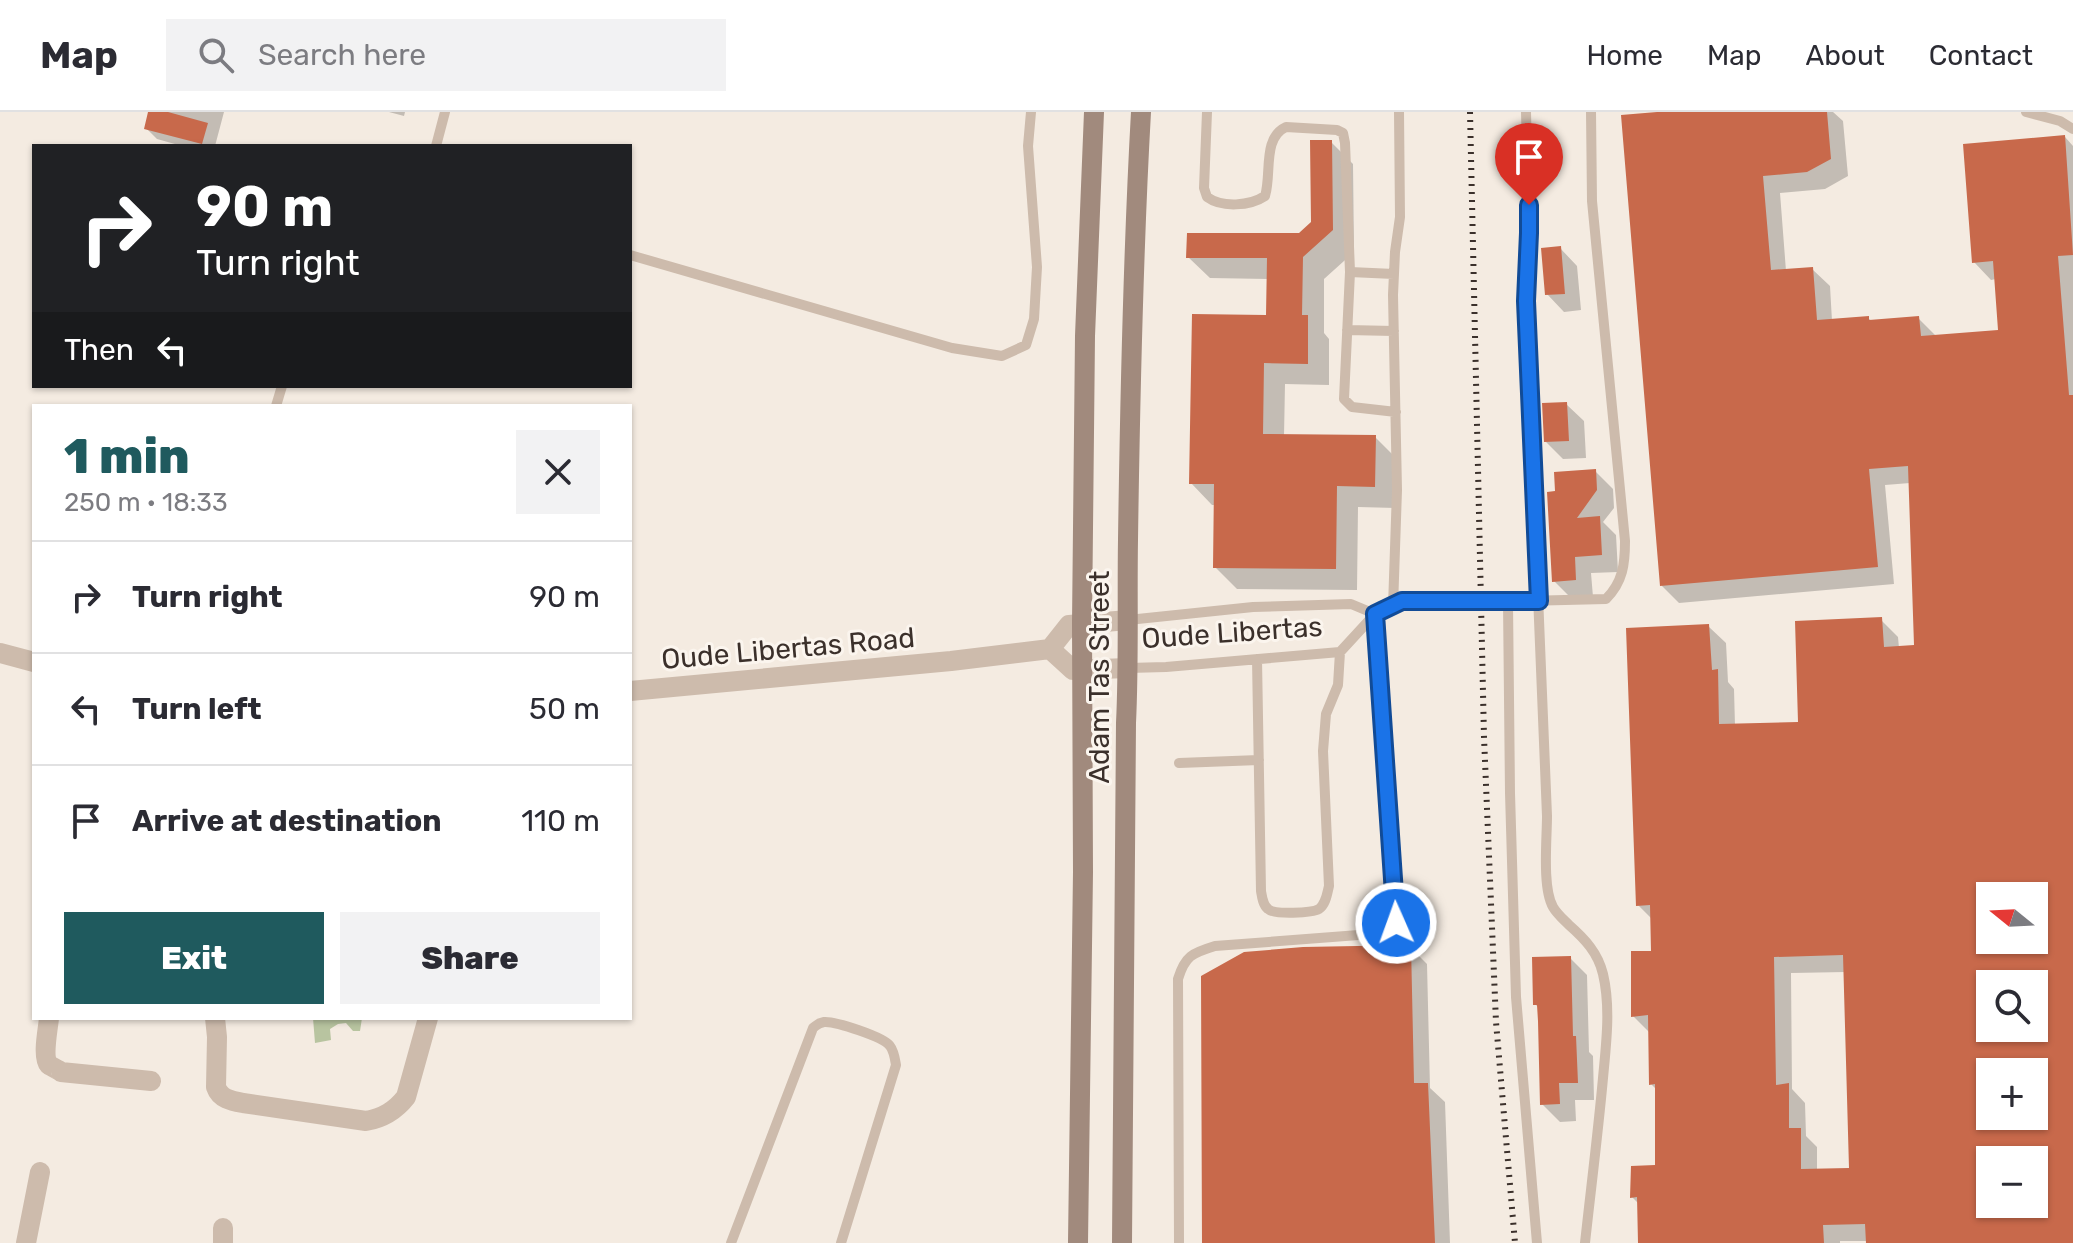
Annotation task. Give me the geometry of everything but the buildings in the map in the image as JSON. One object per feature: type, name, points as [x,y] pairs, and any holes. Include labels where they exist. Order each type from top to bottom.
[{"type":"main road","name":"Adam Tas Street","points":[[1078,1243],[1085,336],[1094,112]]},
{"type":"main road","name":"Adam Tas Street","points":[[1122,1243],[1133,257],[1141,112]]},
{"type":"street","points":[[1128,620],[1069,625],[1050,649],[1073,670],[1128,668]]},
{"type":"street","name":"Oude Libertas Road","points":[[632,691],[1050,649]]},
{"type":"street","points":[[0,653],[32,661]]},
{"type":"street","points":[[49,1020],[46,1060],[49,1065],[61,1072],[151,1081]]},
{"type":"street","points":[[215,1020],[216,1087],[225,1098],[366,1121],[383,1117],[406,1097],[427,1020]]},
{"type":"street","points":[[26,1243],[40,1172]]},
{"type":"lane","points":[[437,144],[445,112]]},
{"type":"lane","points":[[632,256],[952,348],[1002,356],[1026,345],[1035,311],[1037,267],[1028,146],[1031,112]]},
{"type":"lane","points":[[1207,112],[1204,188],[1207,197],[1220,203],[1248,203],[1265,196],[1273,137],[1286,127],[1343,133],[1350,272],[1344,399],[1352,407],[1396,412]]},
{"type":"lane","points":[[1393,607],[1397,490],[1394,274],[1400,217],[1399,112]]},
{"type":"lane","points":[[1526,112],[1529,233],[1526,301],[1547,816],[1547,889],[1556,912],[1592,948],[1603,974],[1607,1011],[1585,1243]]},
{"type":"lane","points":[[1257,659],[1263,902],[1268,910],[1275,913],[1315,911],[1322,906],[1329,886],[1323,751],[1326,714],[1338,685],[1340,652],[1375,614],[1402,601],[1606,599],[1614,591],[1625,564],[1625,541],[1592,201],[1591,112]]},
{"type":"lane","points":[[2026,112],[2060,121],[2073,129]]},
{"type":"lane","points":[[1350,272],[1394,274]]},
{"type":"lane","points":[[1347,330],[1394,331]]},
{"type":"lane","points":[[1508,602],[1516,997],[1537,1243]]},
{"type":"lane","points":[[1128,620],[1253,607],[1351,604],[1375,614]]},
{"type":"lane","points":[[1179,1243],[1178,979],[1183,962],[1200,950],[1215,946],[1385,933],[1396,923],[1375,614]]},
{"type":"lane","name":"Oude Libertas","points":[[1128,668],[1340,652]]},
{"type":"lane","points":[[1179,763],[1259,760]]},
{"type":"lane","points":[[731,1243],[813,1028],[820,1022],[836,1023],[885,1041],[891,1047],[896,1065],[841,1243]]},
{"type":"green space","points":[[313,1020],[362,1020],[360,1031],[353,1031],[346,1023],[338,1024],[330,1029],[331,1040],[315,1043]]},
{"type":"railway","points":[[1470,112],[1484,737],[1496,1022],[1515,1243]]},
{"type":"route","points":[[1396,923],[1375,614],[1402,601],[1539,601],[1526,301],[1529,205]]}]
